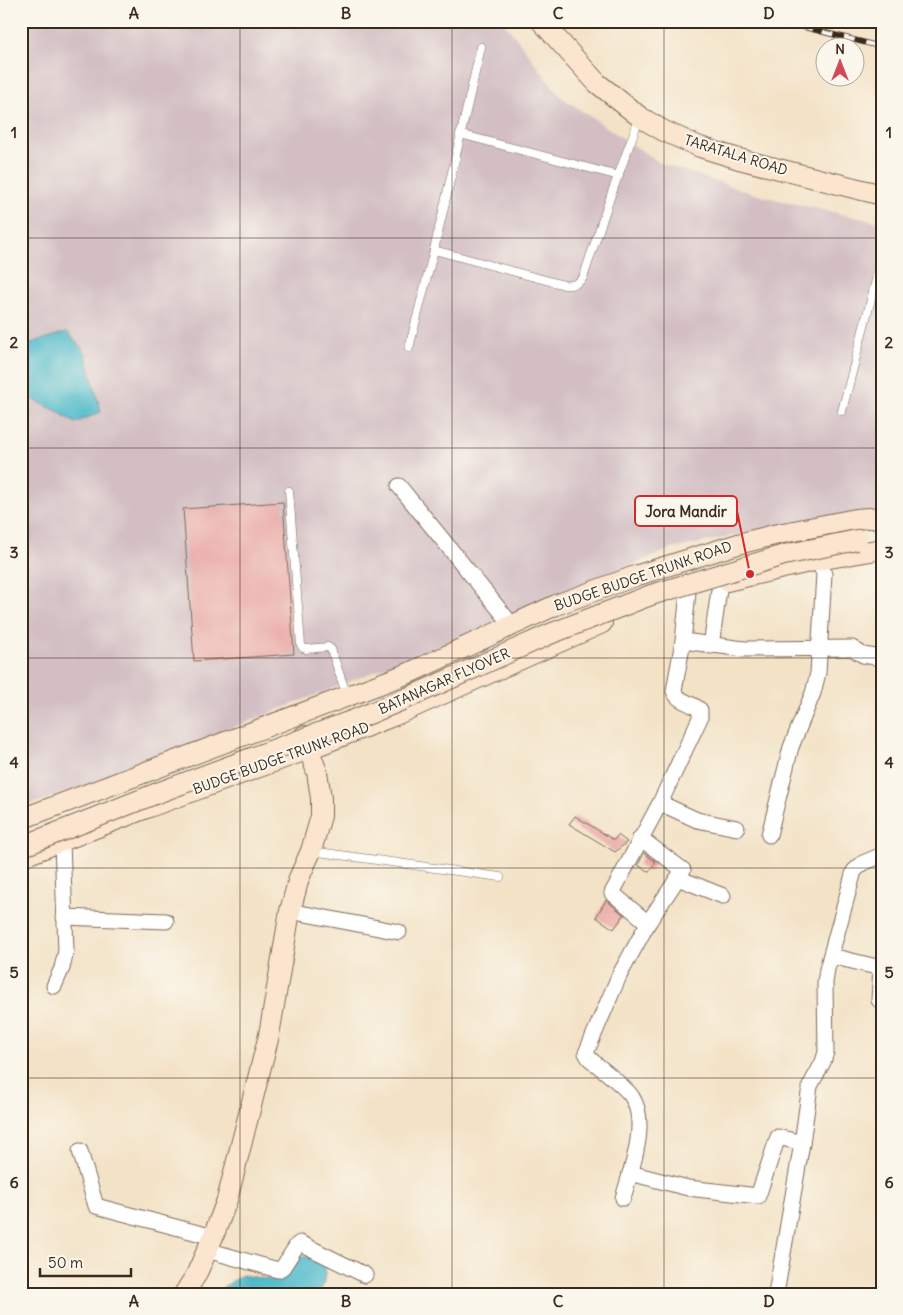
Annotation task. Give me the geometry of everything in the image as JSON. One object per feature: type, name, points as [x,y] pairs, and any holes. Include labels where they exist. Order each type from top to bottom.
[{"type":"street","name":"TARATALA ROAD","points":[[541,21],[596,83],[640,117],[664,131],[700,147],[739,159],[882,195]]},
{"type":"street","points":[[399,486],[512,625]]},
{"type":"street","name":"BUDGE BUDGE TRUNK ROAD","points":[[21,818],[297,716],[409,672],[556,605],[638,575],[738,544],[814,526],[882,518]]},
{"type":"street","name":"BUDGE BUDGE TRUNK ROAD","points":[[21,857],[393,716],[602,622],[688,592],[818,560],[875,540]]},
{"type":"street","name":"BATANAGAR FLYOVER","points":[[21,847],[160,792],[368,714],[550,634],[651,595],[784,555],[875,540]]},
{"type":"street","points":[[769,834],[792,747],[816,684],[818,673],[824,574],[818,560]]},
{"type":"street","points":[[711,646],[720,583]]},
{"type":"street","points":[[648,923],[612,893],[660,803],[701,714],[698,707],[680,699],[674,691],[683,641],[688,592]]},
{"type":"street","points":[[683,641],[744,649],[852,648],[862,655],[882,658]]},
{"type":"street","points":[[184,1294],[210,1244],[226,1200],[269,1034],[290,911],[299,878],[311,851],[321,816],[321,798],[317,772],[297,716]]},
{"type":"street","points":[[660,803],[697,820],[737,828]]},
{"type":"street","points":[[623,1198],[637,1147],[638,1126],[636,1106],[632,1095],[589,1058],[586,1053],[614,986],[648,923],[683,870],[640,838]]},
{"type":"street","points":[[54,986],[62,968],[66,951],[58,843]]},
{"type":"street","points":[[776,1294],[810,1086],[825,1058],[826,1052],[824,992],[831,956],[854,872],[863,863],[882,856]]},
{"type":"street","points":[[678,878],[723,896]]},
{"type":"street","points":[[290,911],[398,932]]},
{"type":"street","points":[[64,917],[166,921]]},
{"type":"street","points":[[831,956],[881,968],[879,1000],[882,1000]]},
{"type":"street","points":[[630,1173],[688,1188],[758,1196],[778,1137],[802,1143]]},
{"type":"street","points":[[80,1151],[96,1206],[210,1244],[278,1270],[283,1268],[300,1243],[365,1275]]},
{"type":"lane","points":[[409,348],[434,250],[481,47]]},
{"type":"lane","points":[[434,250],[564,285],[571,286],[578,283],[583,278],[640,117]]},
{"type":"lane","points":[[460,134],[618,176]]},
{"type":"lane","points":[[842,411],[882,257]]},
{"type":"lane","points":[[289,491],[301,645],[306,649],[328,647],[331,649],[347,696]]},
{"type":"lane","points":[[58,843],[59,941]]},
{"type":"lane","points":[[311,851],[500,877]]},
{"type":"shaded area","points":[[21,21],[503,21],[561,97],[660,163],[761,196],[882,223],[882,512],[821,518],[671,549],[439,646],[91,784],[21,808]]},
{"type":"water","points":[[67,332],[85,352],[101,412],[75,423],[57,411],[21,394],[21,346]]},
{"type":"water","points":[[301,1255],[320,1260],[326,1267],[323,1286],[317,1294],[221,1294],[225,1286],[242,1275],[273,1280],[286,1274]]},
{"type":"building","points":[[283,502],[294,654],[194,661],[183,509]]},
{"type":"building","points":[[575,816],[614,840],[618,835],[627,842],[615,852],[569,824]]},
{"type":"building","points":[[644,853],[655,861],[649,872],[638,865]]},
{"type":"building","points":[[606,900],[624,915],[614,929],[596,917]]},
{"type":"railway","points":[[780,21],[882,47]]},
{"type":"railway","points":[[874,21],[882,23]]},
{"type":"place","name":"Jora Mandir","points":[[750,574]]}]
